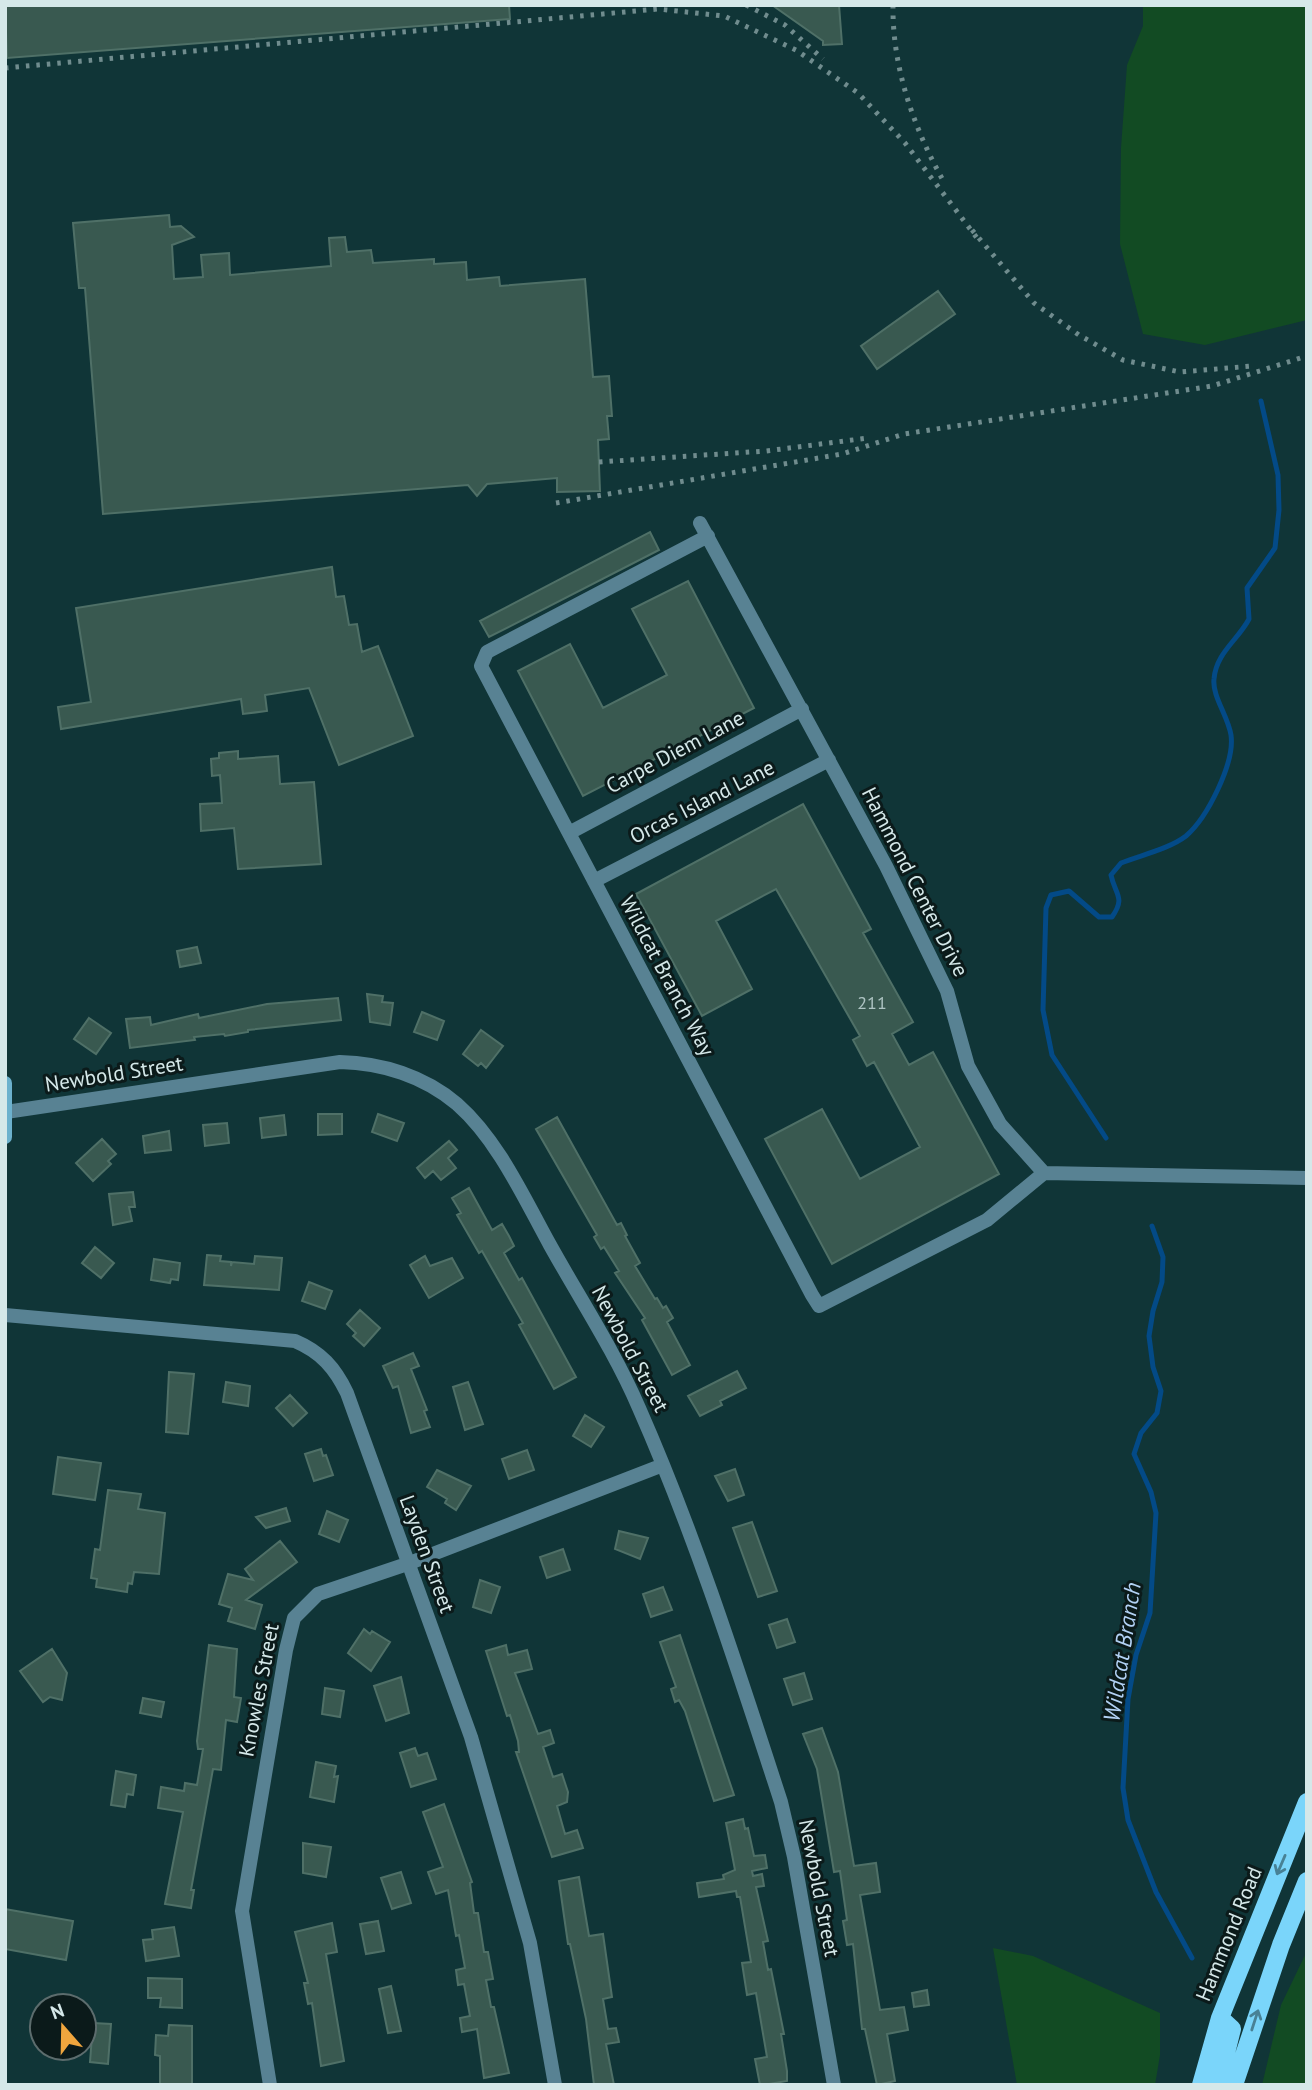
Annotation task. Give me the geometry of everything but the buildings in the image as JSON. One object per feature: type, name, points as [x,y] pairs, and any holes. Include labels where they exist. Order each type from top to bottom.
[{"type":"main road","points":[[5,1083],[5,1137]]},
{"type":"main road","name":"Hammond Road","points":[[1201,2085],[1220,2018],[1307,1802]]},
{"type":"main road","points":[[1234,2085],[1281,1945],[1307,1881]]},
{"type":"main road","points":[[1218,2085],[1232,2029],[1220,2018]]},
{"type":"street","name":"Hammond Center Drive","points":[[704,529],[886,866],[947,991],[968,1066],[1000,1124],[1044,1173]]},
{"type":"street","name":"Wildcat Branch Way","points":[[704,529],[487,652],[481,666],[594,881],[819,1306],[987,1220],[1044,1173]]},
{"type":"street","name":"Carpe Diem Lane","points":[[569,833],[802,709]]},
{"type":"street","name":"Orcas Island Lane","points":[[594,881],[829,760]]},
{"type":"street","name":"Newbold Street","points":[[6,1112],[340,1062],[371,1063],[420,1081],[454,1102],[478,1124],[531,1210],[607,1347],[638,1405],[663,1465],[781,1802],[794,1857],[834,2085]]},
{"type":"street","points":[[1044,1173],[1307,1178]]},
{"type":"street","name":"Layden Street","points":[[5,1315],[295,1341],[315,1349],[336,1370],[347,1393],[471,1737],[513,1876],[530,1943],[555,2085]]},
{"type":"street","name":"Knowles Street","points":[[270,2085],[242,1911],[286,1650],[294,1618],[318,1594],[407,1564],[663,1465]]},
{"type":"green space","points":[[1143,5],[1307,5],[1307,320],[1205,345],[1143,334],[1120,244],[1121,148],[1127,65],[1143,26]]},
{"type":"green space","points":[[993,1948],[1033,1956],[1160,2013],[1160,2055],[1155,2085],[1017,2085]]},
{"type":"green space","points":[[1307,1951],[1307,2085],[1262,2085],[1281,2005]]},
{"type":"waterway","name":"Wildcat Branch","points":[[1106,1138],[1052,1055],[1043,1010],[1046,908],[1051,895],[1069,891],[1099,917],[1112,917],[1119,900],[1111,875],[1121,863],[1163,848],[1186,836],[1211,804],[1224,775],[1229,760],[1231,735],[1215,692],[1214,679],[1223,654],[1249,619],[1247,588],[1275,548],[1279,510],[1278,475],[1261,401]]},
{"type":"waterway","name":"Wildcat Branch","points":[[1152,1226],[1163,1257],[1162,1282],[1149,1336],[1153,1367],[1161,1391],[1157,1413],[1141,1433],[1134,1454],[1151,1492],[1156,1513],[1150,1613],[1136,1655],[1128,1699],[1123,1788],[1128,1820],[1156,1892],[1192,1958]]},
{"type":"railway","points":[[746,5],[785,25],[823,59]]},
{"type":"railway","points":[[893,5],[896,51],[907,97],[923,141],[944,182]]},
{"type":"railway","points":[[5,68],[658,9],[724,16],[796,50],[858,93],[905,143],[977,238]]},
{"type":"railway","points":[[972,230],[1034,303],[1079,335],[1123,360],[1180,372],[1252,366]]},
{"type":"railway","points":[[556,503],[842,454],[904,434],[1212,386],[1307,356]]},
{"type":"railway","points":[[599,462],[766,451],[868,438]]}]
